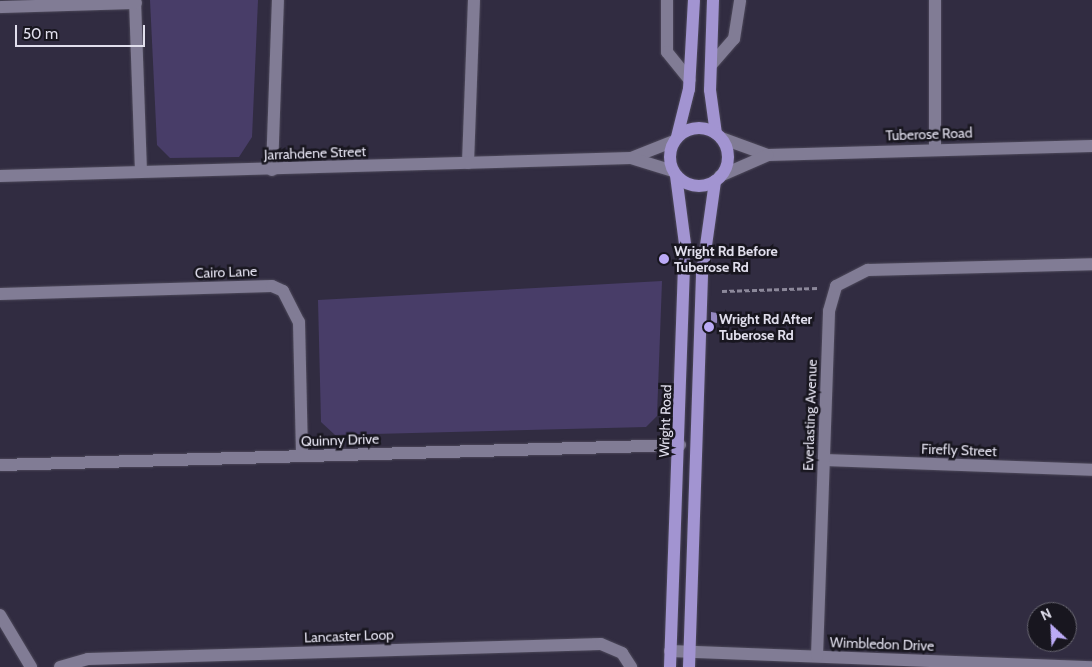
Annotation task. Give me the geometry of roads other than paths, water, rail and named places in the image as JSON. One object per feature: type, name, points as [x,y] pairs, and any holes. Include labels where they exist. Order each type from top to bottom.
[{"type":"main road","points":[[694,0],[690,80],[669,156],[674,173],[699,186],[718,179]]},
{"type":"main road","points":[[689,667],[702,274],[718,179],[728,158],[719,136],[711,65],[713,0]]},
{"type":"main road","points":[[675,139],[700,128],[719,136]]},
{"type":"main road","name":"Wright Road","points":[[670,667],[680,445],[685,244],[674,173]]},
{"type":"street","points":[[272,170],[278,0]]},
{"type":"street","points":[[468,163],[474,0]]},
{"type":"street","points":[[667,0],[667,52],[690,80]]},
{"type":"street","points":[[711,65],[734,39],[740,0]]},
{"type":"street","points":[[935,0],[936,148]]},
{"type":"street","points":[[0,7],[136,2],[141,172]]},
{"type":"street","name":"Tuberose Road","points":[[719,136],[768,155]]},
{"type":"street","name":"Jarrahdene Street","points":[[630,158],[675,139]]},
{"type":"street","name":"Tuberose Road","points":[[718,179],[768,155],[936,148],[1092,146]]},
{"type":"street","name":"Jarrahdene Street","points":[[0,176],[272,170],[630,158],[674,173]]},
{"type":"street","name":"Everlasting Avenue","points":[[817,656],[829,311],[841,281],[868,270],[1092,264]]},
{"type":"street","name":"Cairo Lane","points":[[0,294],[272,286],[283,291],[299,322],[302,456]]},
{"type":"street","name":"Quinny Drive","points":[[0,465],[680,445]]},
{"type":"street","name":"Firefly Street","points":[[824,460],[1092,470]]},
{"type":"street","points":[[0,616],[31,667]]},
{"type":"street","name":"Lancaster Loop","points":[[60,667],[88,659],[601,644],[622,653],[631,667]]},
{"type":"street","name":"Wimbledon Drive","points":[[670,651],[817,656],[907,664],[1092,667]]},
{"type":"place","name":"Wright Rd Before Tuberose Rd","points":[[664,259]]},
{"type":"place","name":"Wright Rd After Tuberose Rd","points":[[709,327]]}]
